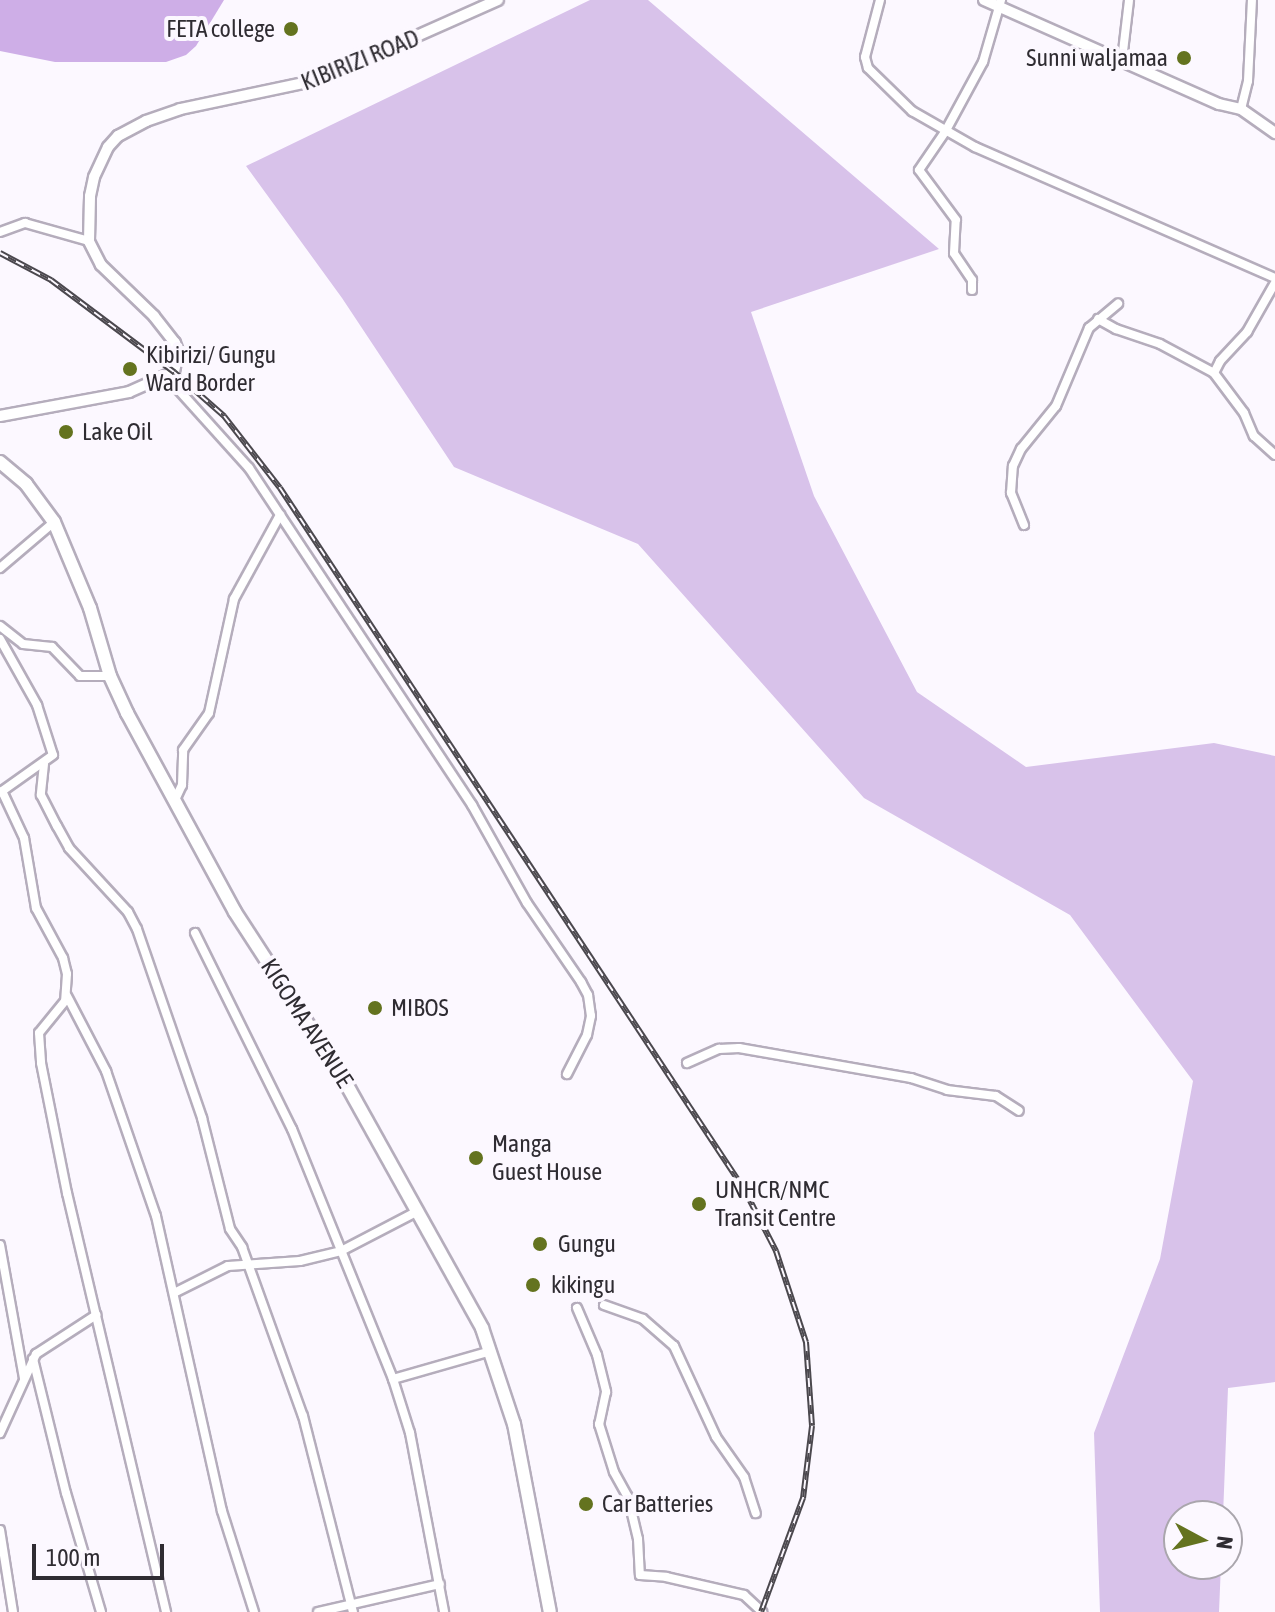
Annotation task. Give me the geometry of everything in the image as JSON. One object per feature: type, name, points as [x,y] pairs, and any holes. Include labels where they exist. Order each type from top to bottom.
[{"type":"main road","name":"KIGOMA AVENUE","points":[[0,462],[26,484],[54,522],[90,608],[110,676],[174,802],[235,912],[343,1078],[482,1328],[514,1424],[550,1612]]},
{"type":"street","name":"KIBIRIZI ROAD","points":[[89,241],[90,196],[108,147],[132,127],[180,109],[318,80],[498,0]]},
{"type":"street","points":[[880,0],[866,45],[868,68],[912,111],[945,132],[1275,280],[1247,332],[1220,361],[1214,373]]},
{"type":"street","points":[[984,0],[1000,3],[1219,104],[1241,109],[1275,133]]},
{"type":"street","points":[[1122,60],[1129,0]]},
{"type":"street","points":[[1241,109],[1248,81],[1252,0]]},
{"type":"street","points":[[972,290],[972,280],[954,253],[956,220],[920,175],[920,165],[945,132],[983,62],[1000,3]]},
{"type":"street","points":[[0,232],[25,223],[89,241],[101,265],[154,316],[175,343],[177,365],[167,377],[107,398],[0,416]]},
{"type":"street","points":[[1024,525],[1011,493],[1013,466],[1021,449],[1052,414],[1077,350],[1098,319],[1118,304]]},
{"type":"street","points":[[1098,319],[1116,329],[1160,344],[1214,373],[1244,413],[1254,436],[1275,455]]},
{"type":"street","points":[[167,377],[236,452],[280,515],[479,815],[527,903],[588,995],[591,1008],[587,1035],[567,1074]]},
{"type":"street","points":[[174,802],[182,785],[183,750],[209,713],[234,599],[280,515]]},
{"type":"street","points":[[0,568],[54,522]]},
{"type":"street","points":[[0,626],[23,644],[52,647],[67,667],[80,676],[110,676]]},
{"type":"street","points":[[0,639],[5,654],[37,705],[51,740],[53,755],[1,792],[24,838],[36,908],[63,958],[67,996],[106,1071],[156,1216],[222,1511],[254,1612]]},
{"type":"street","points":[[44,764],[41,795],[69,848],[128,912],[137,929],[202,1118],[230,1229],[249,1267],[303,1416],[352,1608]]},
{"type":"street","points":[[195,933],[292,1129],[393,1379],[410,1433],[444,1612]]},
{"type":"street","points":[[67,996],[39,1033],[39,1040],[56,1139],[166,1612]]},
{"type":"street","points":[[687,1063],[719,1049],[739,1048],[911,1078],[947,1090],[992,1095],[1019,1111]]},
{"type":"street","points":[[174,1293],[216,1270],[300,1261],[341,1251],[419,1211]]},
{"type":"street","points":[[0,1245],[24,1379]]},
{"type":"street","points":[[604,1305],[643,1319],[674,1346],[716,1437],[744,1477],[756,1513]]},
{"type":"street","points":[[577,1308],[597,1355],[606,1392],[599,1424],[614,1472],[628,1497],[638,1539],[640,1575],[666,1577],[744,1595],[762,1612]]},
{"type":"street","points":[[0,1433],[33,1359],[96,1315]]},
{"type":"street","points":[[393,1379],[491,1351]]},
{"type":"street","points":[[33,1359],[66,1493],[101,1612]]},
{"type":"street","points":[[0,1530],[13,1612]]},
{"type":"street","points":[[318,1612],[352,1608],[440,1584]]},
{"type":"shaded area","points":[[0,0],[224,0],[196,46],[186,55],[166,62],[55,62],[0,51]]},
{"type":"shaded area","points":[[590,0],[648,0],[939,249],[751,312],[814,496],[917,692],[1026,767],[1214,743],[1275,756],[1275,1382],[1228,1388],[1224,1500],[1163,1500],[1163,1580],[1220,1580],[1219,1612],[1100,1612],[1094,1433],[1160,1259],[1193,1081],[1070,915],[864,798],[638,544],[454,467],[342,298],[246,166]]},
{"type":"railway","points":[[0,253],[51,280],[174,372],[224,416],[280,488],[744,1189],[776,1251],[806,1342],[812,1426],[803,1498],[761,1612]]},
{"type":"place","name":"FETA college","points":[[291,29]]},
{"type":"place","name":"Sunni waljamaa","points":[[1184,58]]},
{"type":"place","name":"Kibirizi/ Gungu Ward Border","points":[[130,369]]},
{"type":"place","name":"Lake Oil","points":[[66,432]]},
{"type":"place","name":"MIBOS","points":[[375,1008]]},
{"type":"place","name":"Manga Guest House","points":[[476,1158]]},
{"type":"place","name":"UNHCR/NMC Transit Centre","points":[[699,1204]]},
{"type":"place","name":"Gungu","points":[[540,1244]]},
{"type":"place","name":"kikingu","points":[[533,1285]]},
{"type":"place","name":"Car Batteries","points":[[586,1504]]}]
